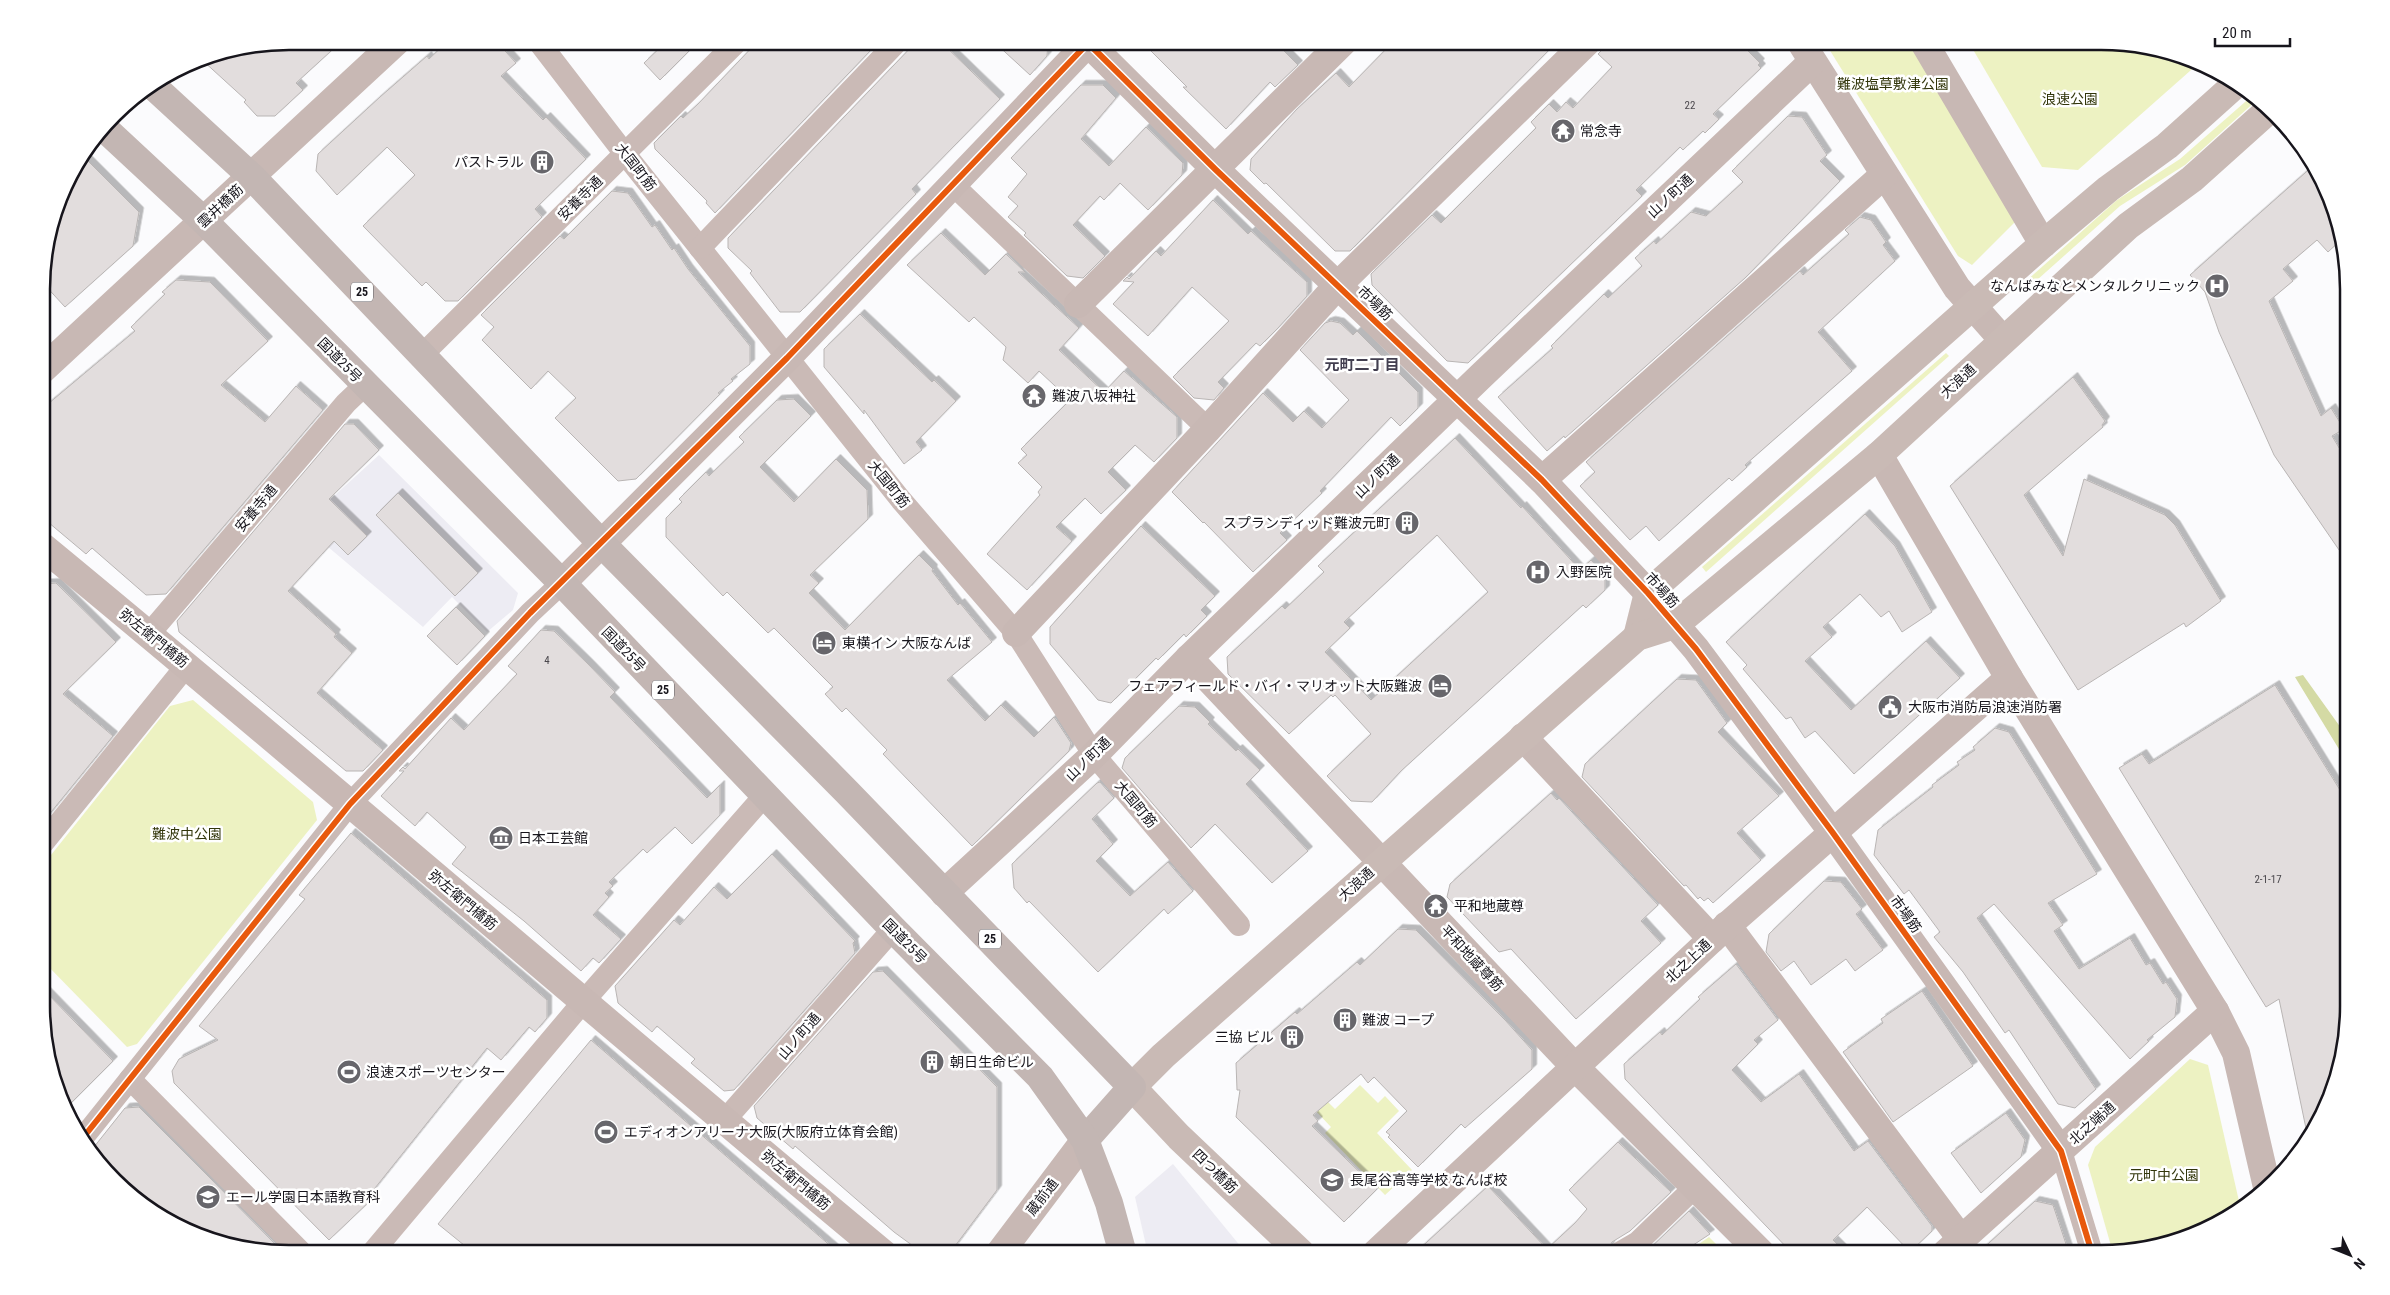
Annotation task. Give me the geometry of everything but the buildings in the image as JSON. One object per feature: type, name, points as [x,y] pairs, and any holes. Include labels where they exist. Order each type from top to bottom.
[{"type":"highway","name":"25","points":[[157,90],[252,177],[423,354],[601,543],[944,892],[1132,1087]]},
{"type":"highway","name":"国道25号","points":[[109,131],[204,221],[562,583],[892,929],[1040,1077],[1085,1140],[1110,1203],[1121,1245]]},
{"type":"highway","name":"大浪通","points":[[1085,1140],[1132,1087]]},
{"type":"main road","points":[[1637,637],[1648,593],[2044,244],[2108,189],[2166,146],[2231,88]]},
{"type":"main road","name":"大浪通","points":[[1132,1087],[1163,1056],[1637,637],[1676,625],[1879,455],[2128,226],[2192,179],[2264,114]]},
{"type":"main road","name":"四つ橋筋","points":[[1132,1087],[1179,1137],[1292,1245]]},
{"type":"street","name":"雲井橋筋","points":[[50,363],[387,50]]},
{"type":"street","name":"大国町筋","points":[[545,50],[625,154],[901,500],[1016,634],[1094,755],[1239,925]]},
{"type":"street","name":"安養寺通","points":[[423,354],[729,50]]},
{"type":"street","points":[[700,248],[889,50]]},
{"type":"street","points":[[87,1133],[350,804],[523,620],[787,358],[1080,50]]},
{"type":"street","name":"市場筋","points":[[1095,50],[1215,169],[1542,480],[1648,593],[1696,649],[1833,833],[2061,1151],[2090,1245]]},
{"type":"street","points":[[1078,304],[1335,50]]},
{"type":"street","points":[[1016,634],[1208,429],[1338,285],[1579,50]]},
{"type":"street","points":[[1928,50],[2044,244]]},
{"type":"street","points":[[1806,51],[1957,288],[2002,340]]},
{"type":"street","name":"山ノ町通","points":[[944,892],[1094,755],[1189,658],[1457,400],[1806,51]]},
{"type":"street","points":[[1542,480],[1884,175]]},
{"type":"street","points":[[953,185],[1208,429]]},
{"type":"street","name":"安養寺通","points":[[149,634],[346,403],[365,385]]},
{"type":"street","points":[[1879,455],[2009,678],[2216,1011],[2236,1053],[2265,1180]]},
{"type":"street","name":"弥左衛門橋筋","points":[[50,556],[187,665],[583,1002],[873,1245]]},
{"type":"street","name":"平和地蔵尊筋","points":[[1189,658],[1574,1066],[1753,1245]]},
{"type":"street","points":[[50,834],[187,665]]},
{"type":"street","name":"北之上通","points":[[1385,1245],[1574,1066],[1719,932],[2009,678]]},
{"type":"street","points":[[1523,737],[1719,932],[1952,1245]]},
{"type":"street","points":[[379,1245],[583,1002],[764,796]]},
{"type":"street","name":"山ノ町通","points":[[724,1121],[892,929]]},
{"type":"street","name":"北之端通","points":[[1954,1245],[2216,1011]]},
{"type":"street","points":[[130,1079],[294,1245]]},
{"type":"street","name":"蔵前通","points":[[1005,1245],[1085,1140]]},
{"type":"street","points":[[1633,1245],[1695,1187]]},
{"type":"shaded area","points":[[379,455],[518,593],[513,610],[487,632],[452,597],[423,627],[302,525]]},
{"type":"shaded area","points":[[1173,1164],[1239,1245],[1146,1245],[1135,1197]]},
{"type":"green space","name":"難波塩草敷津公園","points":[[1830,50],[1914,50],[2015,222],[1972,265],[1958,256]]},
{"type":"green space","name":"浪速公園","points":[[1973,50],[2101,50],[2132,52],[2163,58],[2193,68],[2078,170],[2042,167]]},
{"type":"green space","points":[[2247,100],[2252,104],[2185,165],[2120,206],[2028,288],[2024,283],[2117,200],[2180,159]]},
{"type":"green space","points":[[1946,353],[1949,356],[1706,572],[1702,567]]},
{"type":"green space","points":[[2303,675],[2340,727],[2340,751],[2295,677]]},
{"type":"green space","name":"難波中公園","points":[[193,700],[313,802],[317,820],[137,1044],[127,1047],[50,968],[50,856],[170,706]]},
{"type":"green space","name":"元町中公園","points":[[2190,1059],[2208,1065],[2239,1201],[2207,1220],[2178,1232],[2132,1243],[2111,1244],[2088,1165],[2095,1147]]},
{"type":"green space","points":[[1360,1085],[1378,1103],[1385,1096],[1399,1111],[1377,1133],[1412,1170],[1385,1195],[1325,1133],[1331,1127],[1312,1107],[1323,1097],[1335,1109]]},
{"type":"green space","points":[[1709,1237],[1717,1245],[1698,1245]]},
{"type":"cycle path","points":[[87,1133],[350,804],[530,613],[787,358],[1081,50]]},
{"type":"cycle path","points":[[1095,50],[1215,169],[1542,480],[1648,593],[1696,649],[1833,833],[2061,1151],[2090,1245]]},
{"type":"place","name":"常念寺","points":[[1563,131]]},
{"type":"place","name":"パストラル","points":[[542,162]]},
{"type":"place","name":"なんばみなとメンタルクリニック","points":[[2217,286]]},
{"type":"place","name":"難波八坂神社","points":[[1034,396]]},
{"type":"place","name":"スプランディッド難波元町","points":[[1407,523]]},
{"type":"place","name":"入野医院","points":[[1538,572]]},
{"type":"place","name":"東横イン 大阪なんば","points":[[824,643]]},
{"type":"place","name":"フェアフィールド・バイ・マリオット大阪難波","points":[[1440,686]]},
{"type":"place","name":"大阪市消防局浪速消防署","points":[[1890,707]]},
{"type":"place","name":"日本工芸館","points":[[501,838]]},
{"type":"place","name":"平和地蔵尊","points":[[1436,906]]},
{"type":"place","name":"難波 コープ","points":[[1345,1020]]},
{"type":"place","name":"三協 ビル","points":[[1292,1037]]},
{"type":"place","name":"朝日生命ビル","points":[[932,1062]]},
{"type":"place","name":"浪速スポーツセンター","points":[[349,1072]]},
{"type":"place","name":"エディオンアリーナ大阪(大阪府立体育会館)","points":[[606,1132]]},
{"type":"place","name":"長尾谷高等学校 なんば校","points":[[1332,1180]]},
{"type":"place","name":"エール学園日本語教育科","points":[[208,1197]]},
{"type":"district","name":"元町二丁目","points":[[1362,365]]}]
